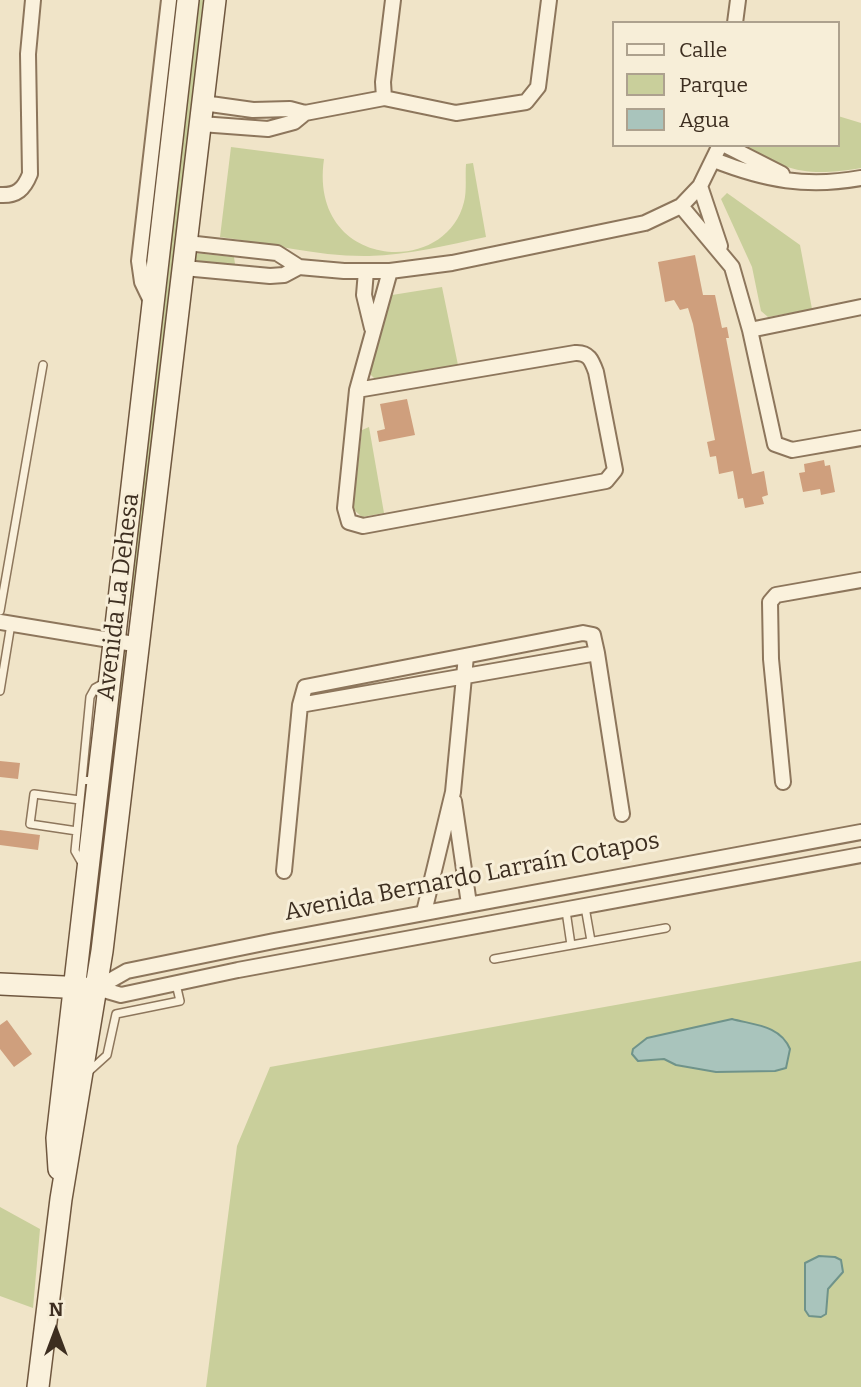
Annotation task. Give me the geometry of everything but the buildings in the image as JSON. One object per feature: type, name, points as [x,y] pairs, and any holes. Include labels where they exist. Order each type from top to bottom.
[{"type":"street","points":[[0,195],[12,196],[24,188],[30,174],[28,54],[33,0]]},
{"type":"street","points":[[153,305],[142,282],[139,261],[169,0]]},
{"type":"street","name":"Avenida La Dehesa","points":[[61,1199],[57,1138],[88,870],[90,781],[110,680],[188,0]]},
{"type":"street","name":"Avenida La Dehesa","points":[[38,1387],[61,1199],[97,988],[215,0]]},
{"type":"street","points":[[384,98],[383,82],[393,0]]},
{"type":"street","points":[[202,114],[251,128],[282,126],[305,114],[384,98],[456,113],[526,102],[538,87],[549,0]]},
{"type":"street","points":[[735,21],[738,0]]},
{"type":"street","points":[[202,114],[290,109],[305,114]]},
{"type":"street","points":[[251,128],[255,121],[253,110]]},
{"type":"street","points":[[184,268],[280,275],[299,267],[390,271],[452,263],[612,231],[645,223],[681,206],[701,186],[721,147]]},
{"type":"street","points":[[726,147],[802,184]]},
{"type":"street","points":[[714,160],[742,171],[802,184],[861,178]]},
{"type":"street","points":[[701,186],[722,251]]},
{"type":"street","points":[[681,206],[722,251],[732,267],[750,330],[775,444],[779,448],[792,450],[861,438]]},
{"type":"street","points":[[187,243],[280,254],[299,267]]},
{"type":"street","points":[[240,273],[245,262],[241,249]]},
{"type":"street","points":[[366,271],[364,295],[372,330]]},
{"type":"street","points":[[357,390],[575,353],[585,354],[591,359],[596,372],[615,470],[606,481],[356,526],[349,522],[344,513],[357,390],[390,271]]},
{"type":"street","points":[[750,330],[861,307]]},
{"type":"street","points":[[783,782],[771,659],[770,602],[776,595],[861,580]]},
{"type":"street","points":[[5,623],[140,645]]},
{"type":"street","points":[[284,871],[300,705],[303,689],[308,685],[587,633],[593,635],[597,653],[622,814]]},
{"type":"street","points":[[300,705],[465,679],[597,653]]},
{"type":"street","points":[[424,912],[453,792],[466,656]]},
{"type":"street","points":[[453,792],[469,904]]},
{"type":"street","name":"Avenida Bernardo Larraín Cotapos","points":[[97,988],[127,971],[424,912],[861,832]]},
{"type":"street","name":"Avenida Bernardo Larraín Cotapos","points":[[0,984],[97,988],[121,995],[277,963],[861,855]]},
{"type":"street","points":[[679,865],[683,889]]},
{"type":"street","points":[[324,931],[328,954]]},
{"type":"street","points":[[274,941],[277,963]]},
{"type":"lane","points":[[0,611],[43,365]]},
{"type":"lane","points":[[0,691],[5,623]]},
{"type":"lane","points":[[88,870],[75,851],[80,800],[90,781]]},
{"type":"lane","points":[[77,831],[30,824],[34,794],[80,800]]},
{"type":"lane","points":[[585,907],[591,941]]},
{"type":"lane","points":[[566,911],[571,945]]},
{"type":"lane","points":[[494,959],[666,928]]},
{"type":"lane","points":[[83,1076],[107,1055],[117,1014],[180,1001],[176,984]]},
{"type":"green space","points":[[196,0],[206,0],[136,602],[129,607]]},
{"type":"green space","points":[[840,117],[861,123],[861,168],[812,172],[786,167],[747,147],[840,147]]},
{"type":"green space","points":[[231,147],[324,159],[325,196],[336,223],[356,241],[381,251],[407,251],[432,243],[452,227],[464,202],[466,164],[473,163],[486,237],[413,252],[350,256],[220,237]]},
{"type":"green space","points":[[727,193],[800,245],[812,309],[768,317],[761,311],[752,267],[721,199]]},
{"type":"green space","points":[[194,253],[234,257],[235,264],[232,267],[193,262]]},
{"type":"green space","points":[[442,287],[458,365],[375,379],[369,373],[392,295]]},
{"type":"green space","points":[[369,427],[384,513],[362,517],[353,509],[362,430]]},
{"type":"green space","points":[[125,651],[129,652],[96,945],[88,945]]},
{"type":"green space","points":[[861,961],[861,1387],[206,1387],[237,1146],[270,1067]]},
{"type":"green space","points":[[0,1207],[40,1229],[33,1308],[0,1296]]},
{"type":"water","points":[[732,1019],[766,1027],[780,1035],[790,1049],[786,1068],[775,1071],[716,1072],[676,1065],[664,1059],[638,1061],[632,1054],[633,1049],[647,1038]]},
{"type":"water","points":[[819,1256],[841,1260],[843,1272],[828,1289],[826,1314],[821,1317],[809,1316],[805,1310],[805,1263]]}]
